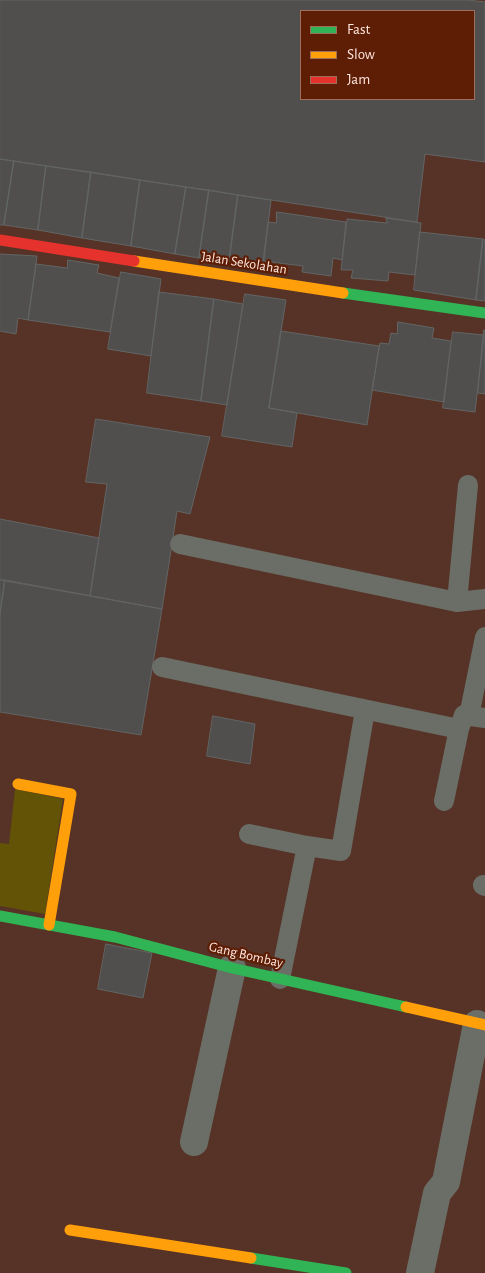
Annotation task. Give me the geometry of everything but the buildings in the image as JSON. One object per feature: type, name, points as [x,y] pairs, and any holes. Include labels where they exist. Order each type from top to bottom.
[{"type":"street","name":"Jalan Sekolahan","points":[[0,240],[241,278],[485,313]]},
{"type":"street","points":[[18,784],[71,794],[49,924]]},
{"type":"street","name":"Gang Bombay","points":[[0,916],[115,937],[232,968],[481,1024]]},
{"type":"street","points":[[194,1142],[232,968]]},
{"type":"street","points":[[420,1273],[437,1193],[446,1182],[481,1024]]},
{"type":"street","points":[[70,1230],[346,1273]]},
{"type":"lane","points":[[457,602],[468,485]]},
{"type":"lane","points":[[180,544],[457,602],[485,599]]},
{"type":"lane","points":[[444,801],[471,721],[485,637]]},
{"type":"lane","points":[[162,667],[366,710],[471,721]]},
{"type":"lane","points":[[249,834],[342,851],[366,710]]},
{"type":"lane","points":[[280,979],[307,846]]},
{"type":"shaded area","points":[[15,789],[63,799],[45,914],[0,906],[0,843],[9,844]]},
{"type":"traffic: fast","points":[[343,293],[485,313]]},
{"type":"traffic: fast","points":[[0,916],[115,937],[232,968],[406,1007]]},
{"type":"traffic: fast","points":[[251,1258],[346,1273]]},
{"type":"traffic: slow","points":[[134,261],[343,293]]},
{"type":"traffic: slow","points":[[18,784],[71,794],[49,925]]},
{"type":"traffic: slow","points":[[406,1007],[485,1025]]},
{"type":"traffic: slow","points":[[70,1230],[251,1258]]},
{"type":"traffic: jam","points":[[0,240],[134,261]]}]
